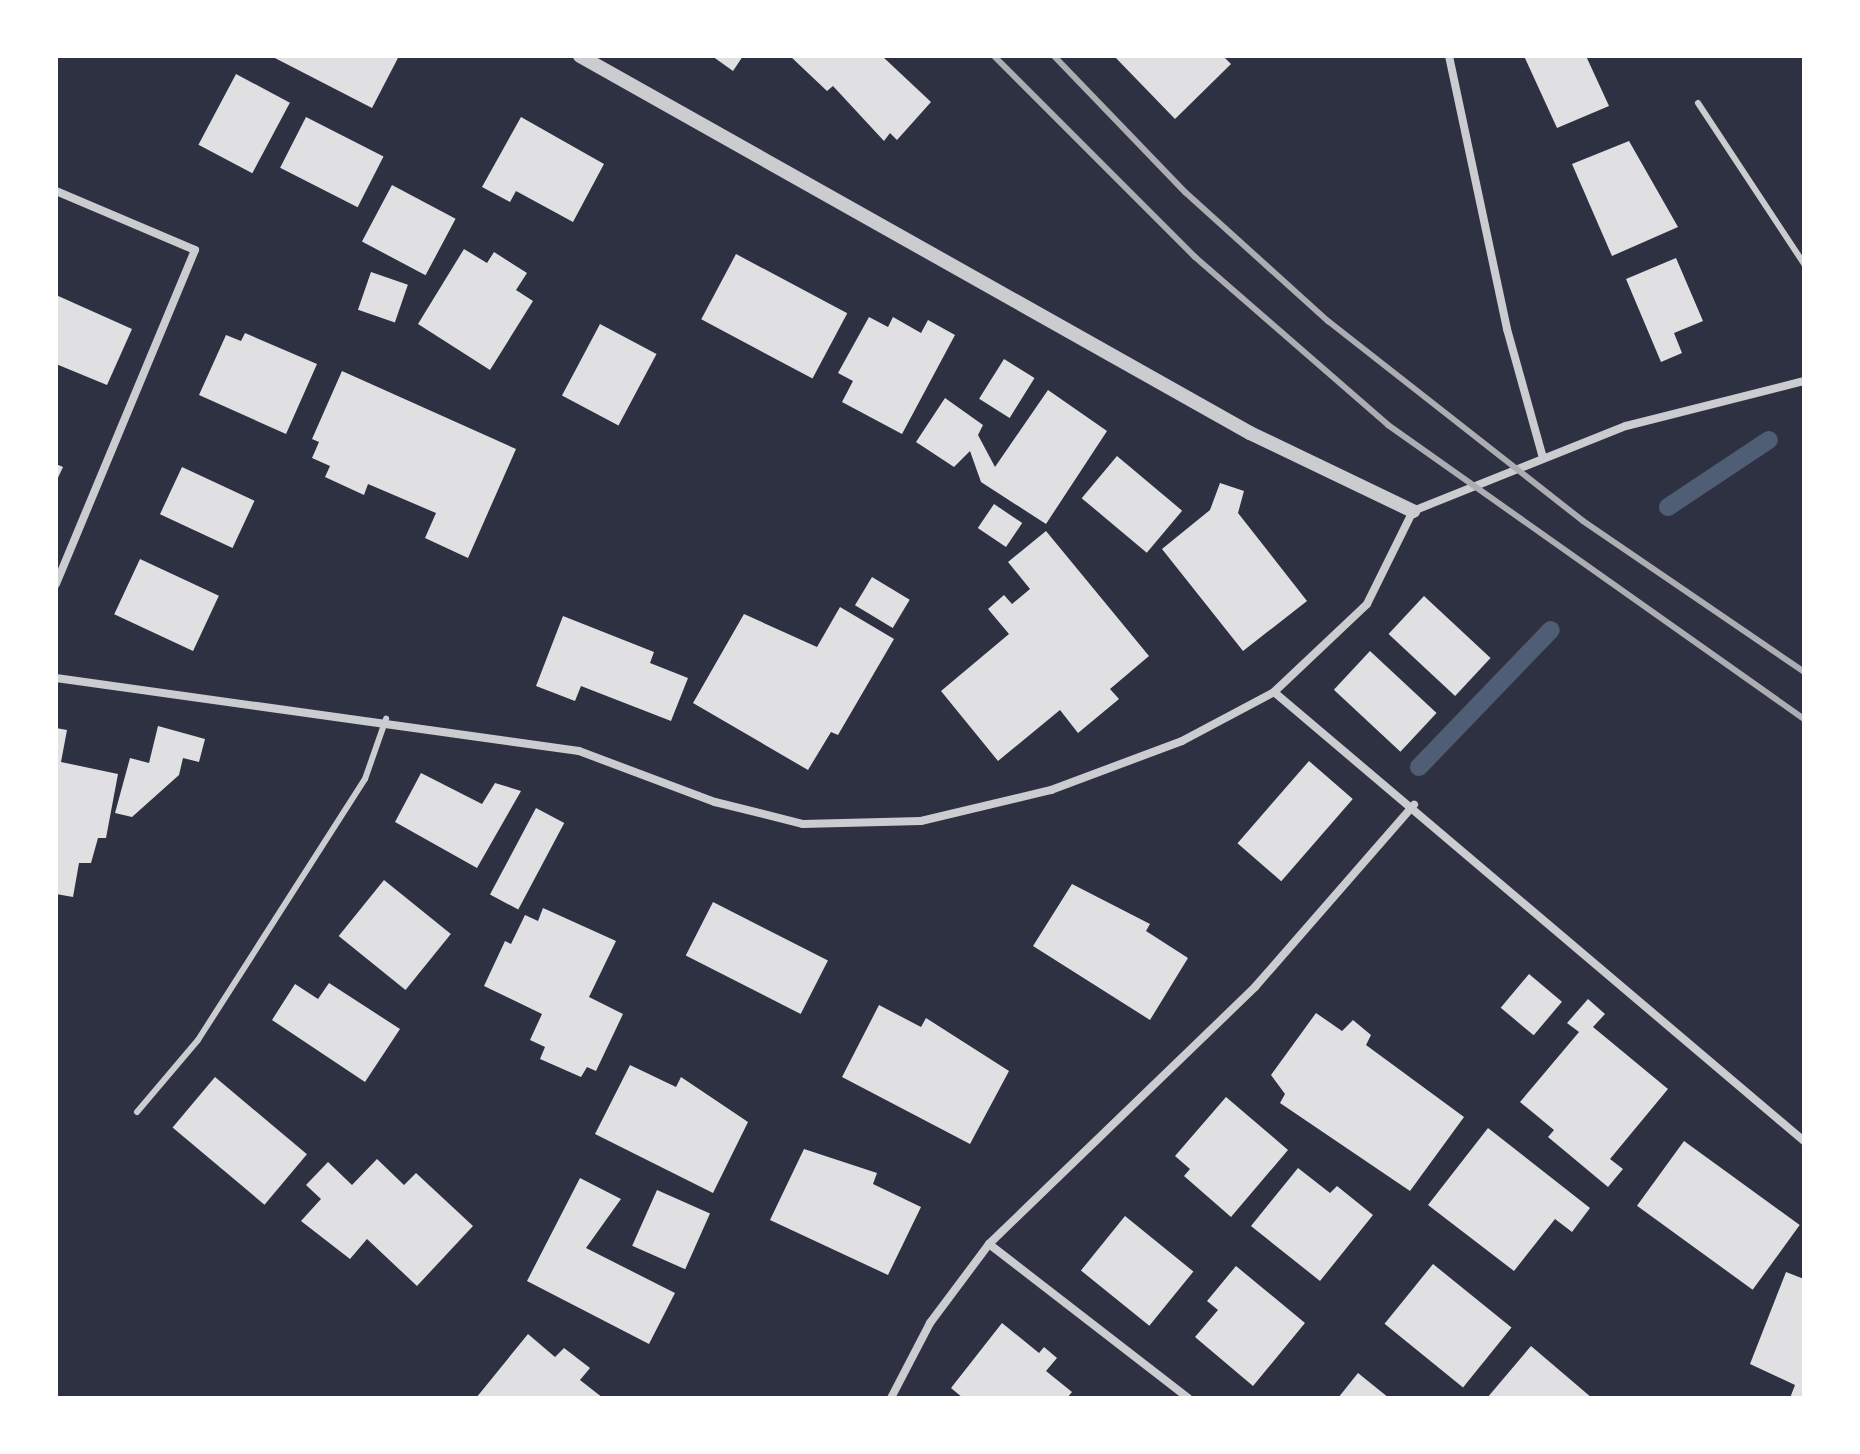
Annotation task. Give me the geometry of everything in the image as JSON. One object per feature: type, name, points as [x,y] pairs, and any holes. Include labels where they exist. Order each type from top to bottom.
[{"type":"street","points":[[580,56],[1250,433],[1413,511]]},
{"type":"street","points":[[1449,56],[1507,329],[1543,458]]},
{"type":"street","points":[[56,191],[195,250],[56,584]]},
{"type":"street","points":[[56,678],[386,719],[579,751],[715,802],[803,824],[921,821],[1051,790],[1182,741],[1274,692],[1367,604],[1413,511],[1626,426],[1804,381]]},
{"type":"street","points":[[1274,692],[1414,805],[1804,1141]]},
{"type":"street","points":[[891,1398],[930,1323],[989,1244],[1255,987],[1414,805]]},
{"type":"street","points":[[989,1244],[1188,1398]]},
{"type":"lane","points":[[1698,103],[1804,264]]},
{"type":"lane","points":[[137,1112],[198,1040],[365,779],[386,719]]},
{"type":"building","points":[[271,56],[399,56],[372,108]]},
{"type":"building","points":[[712,56],[743,56],[733,71]]},
{"type":"building","points":[[790,56],[882,56],[931,102],[897,140],[890,133],[884,141],[833,86],[827,91]]},
{"type":"building","points":[[1114,56],[1223,56],[1231,64],[1175,119]]},
{"type":"building","points":[[1524,56],[1586,56],[1609,106],[1557,128]]},
{"type":"building","points":[[236,74],[290,103],[252,173],[198,145]]},
{"type":"building","points":[[306,117],[384,156],[358,207],[280,168]]},
{"type":"building","points":[[521,117],[604,164],[573,222],[516,191],[510,202],[482,187]]},
{"type":"building","points":[[1629,141],[1678,227],[1612,256],[1572,164]]},
{"type":"building","points":[[392,185],[456,219],[426,275],[362,242]]},
{"type":"building","points":[[464,249],[487,263],[494,252],[527,273],[516,290],[533,301],[490,370],[418,324]]},
{"type":"building","points":[[736,254],[847,313],[813,378],[701,319]]},
{"type":"building","points":[[1676,258],[1703,321],[1674,333],[1682,353],[1661,362],[1626,279]]},
{"type":"building","points":[[371,272],[408,285],[395,323],[358,310]]},
{"type":"building","points":[[56,295],[132,329],[107,385],[56,364]]},
{"type":"building","points":[[869,317],[888,327],[893,317],[921,333],[928,320],[955,335],[902,434],[842,402],[853,381],[838,373]]},
{"type":"building","points":[[600,324],[657,354],[618,426],[562,396]]},
{"type":"building","points":[[245,333],[317,364],[286,434],[199,395],[226,335],[241,341]]},
{"type":"building","points":[[1004,359],[1035,378],[1010,418],[979,399]]},
{"type":"building","points":[[342,371],[516,449],[468,558],[425,538],[436,513],[368,484],[364,495],[325,477],[330,466],[312,458],[319,442],[312,439]]},
{"type":"building","points":[[1048,390],[1107,431],[1046,524],[981,482],[970,451],[954,467],[916,442],[945,398],[983,425],[978,435],[995,467]]},
{"type":"building","points":[[1117,456],[1182,511],[1147,553],[1082,498]]},
{"type":"building","points":[[56,464],[63,467],[56,482]]},
{"type":"building","points":[[182,467],[255,501],[233,548],[160,514]]},
{"type":"building","points":[[1220,483],[1244,491],[1238,513],[1307,601],[1243,651],[1162,549],[1210,510]]},
{"type":"building","points":[[994,504],[1022,523],[1006,547],[978,528]]},
{"type":"building","points":[[1046,531],[1149,656],[1110,689],[1119,699],[1078,733],[1060,710],[998,761],[941,691],[1009,634],[988,609],[1004,595],[1012,604],[1030,589],[1008,562]]},
{"type":"building","points":[[140,559],[219,596],[193,651],[114,614]]},
{"type":"building","points":[[872,577],[910,600],[893,628],[855,605]]},
{"type":"building","points":[[1424,596],[1491,658],[1455,696],[1389,634]]},
{"type":"building","points":[[840,607],[894,639],[838,735],[831,732],[808,770],[693,703],[744,614],[817,647]]},
{"type":"building","points":[[563,616],[654,652],[650,663],[688,678],[671,721],[581,686],[575,701],[536,686]]},
{"type":"building","points":[[1370,651],[1437,713],[1400,752],[1334,690]]},
{"type":"building","points":[[158,726],[205,739],[199,762],[183,758],[179,775],[132,817],[115,813],[130,758],[149,763]]},
{"type":"building","points":[[56,728],[67,730],[61,762],[118,774],[106,838],[98,838],[91,863],[79,863],[73,897],[56,894]]},
{"type":"building","points":[[1309,761],[1353,799],[1281,881],[1237,843]]},
{"type":"building","points":[[421,773],[482,804],[495,783],[521,791],[477,868],[395,822]]},
{"type":"building","points":[[536,808],[564,823],[518,910],[490,895]]},
{"type":"building","points":[[384,880],[451,934],[406,990],[339,936]]},
{"type":"building","points":[[1072,884],[1150,924],[1146,931],[1188,958],[1150,1020],[1033,946]]},
{"type":"building","points":[[713,902],[828,961],[801,1014],[686,955]]},
{"type":"building","points":[[543,908],[616,941],[589,997],[623,1014],[596,1071],[587,1067],[581,1077],[540,1059],[545,1047],[530,1040],[542,1014],[484,986],[505,941],[511,944],[525,915],[538,921]]},
{"type":"building","points":[[1529,974],[1562,1002],[1534,1035],[1501,1008]]},
{"type":"building","points":[[329,983],[400,1029],[365,1082],[272,1020],[295,984],[318,999]]},
{"type":"building","points":[[1588,999],[1605,1014],[1593,1027],[1668,1089],[1610,1159],[1623,1169],[1608,1187],[1548,1137],[1554,1130],[1520,1102],[1579,1032],[1567,1023]]},
{"type":"building","points":[[879,1005],[921,1027],[926,1018],[1009,1071],[970,1144],[842,1077]]},
{"type":"building","points":[[1316,1013],[1342,1031],[1353,1020],[1371,1035],[1366,1045],[1464,1117],[1410,1191],[1280,1103],[1285,1094],[1271,1075]]},
{"type":"building","points":[[630,1065],[676,1087],[681,1077],[748,1122],[713,1193],[595,1134]]},
{"type":"building","points":[[215,1077],[307,1154],[265,1205],[173,1128]]},
{"type":"building","points":[[1226,1097],[1288,1150],[1231,1217],[1184,1176],[1190,1169],[1175,1156]]},
{"type":"building","points":[[1488,1128],[1590,1208],[1572,1232],[1555,1219],[1514,1271],[1428,1205]]},
{"type":"building","points":[[1684,1141],[1800,1225],[1753,1290],[1637,1206]]},
{"type":"building","points":[[804,1149],[877,1173],[873,1184],[921,1207],[888,1275],[770,1220]]},
{"type":"building","points":[[377,1159],[404,1185],[416,1173],[473,1226],[417,1286],[367,1239],[350,1259],[301,1221],[321,1199],[306,1185],[328,1162],[352,1185]]},
{"type":"building","points":[[1298,1168],[1330,1193],[1337,1186],[1373,1215],[1320,1281],[1251,1226]]},
{"type":"building","points":[[580,1178],[621,1199],[586,1248],[675,1293],[649,1344],[527,1281]]},
{"type":"building","points":[[657,1190],[710,1214],[685,1269],[632,1246]]},
{"type":"building","points":[[1125,1216],[1193,1271],[1149,1326],[1081,1270]]},
{"type":"building","points":[[1433,1264],[1511,1328],[1463,1387],[1385,1324]]},
{"type":"building","points":[[1236,1266],[1305,1323],[1253,1386],[1195,1337],[1218,1310],[1207,1301]]},
{"type":"building","points":[[1786,1272],[1804,1279],[1804,1398],[1790,1398],[1795,1385],[1750,1364]]},
{"type":"building","points":[[1002,1323],[1039,1353],[1044,1347],[1057,1358],[1046,1371],[1072,1392],[1067,1398],[963,1398],[951,1388]]},
{"type":"building","points":[[528,1334],[555,1357],[564,1348],[590,1368],[580,1380],[603,1398],[476,1398]]},
{"type":"building","points":[[1531,1346],[1592,1398],[1487,1398]]},
{"type":"building","points":[[1358,1373],[1389,1398],[1338,1398]]},
{"type":"waterway","points":[[1668,507],[1769,440]]},
{"type":"waterway","points":[[1419,767],[1551,630]]},
{"type":"railway","points":[[994,56],[1195,257],[1388,425],[1804,719]]},
{"type":"railway","points":[[1054,56],[1185,192],[1328,321],[1583,521],[1804,672]]}]
